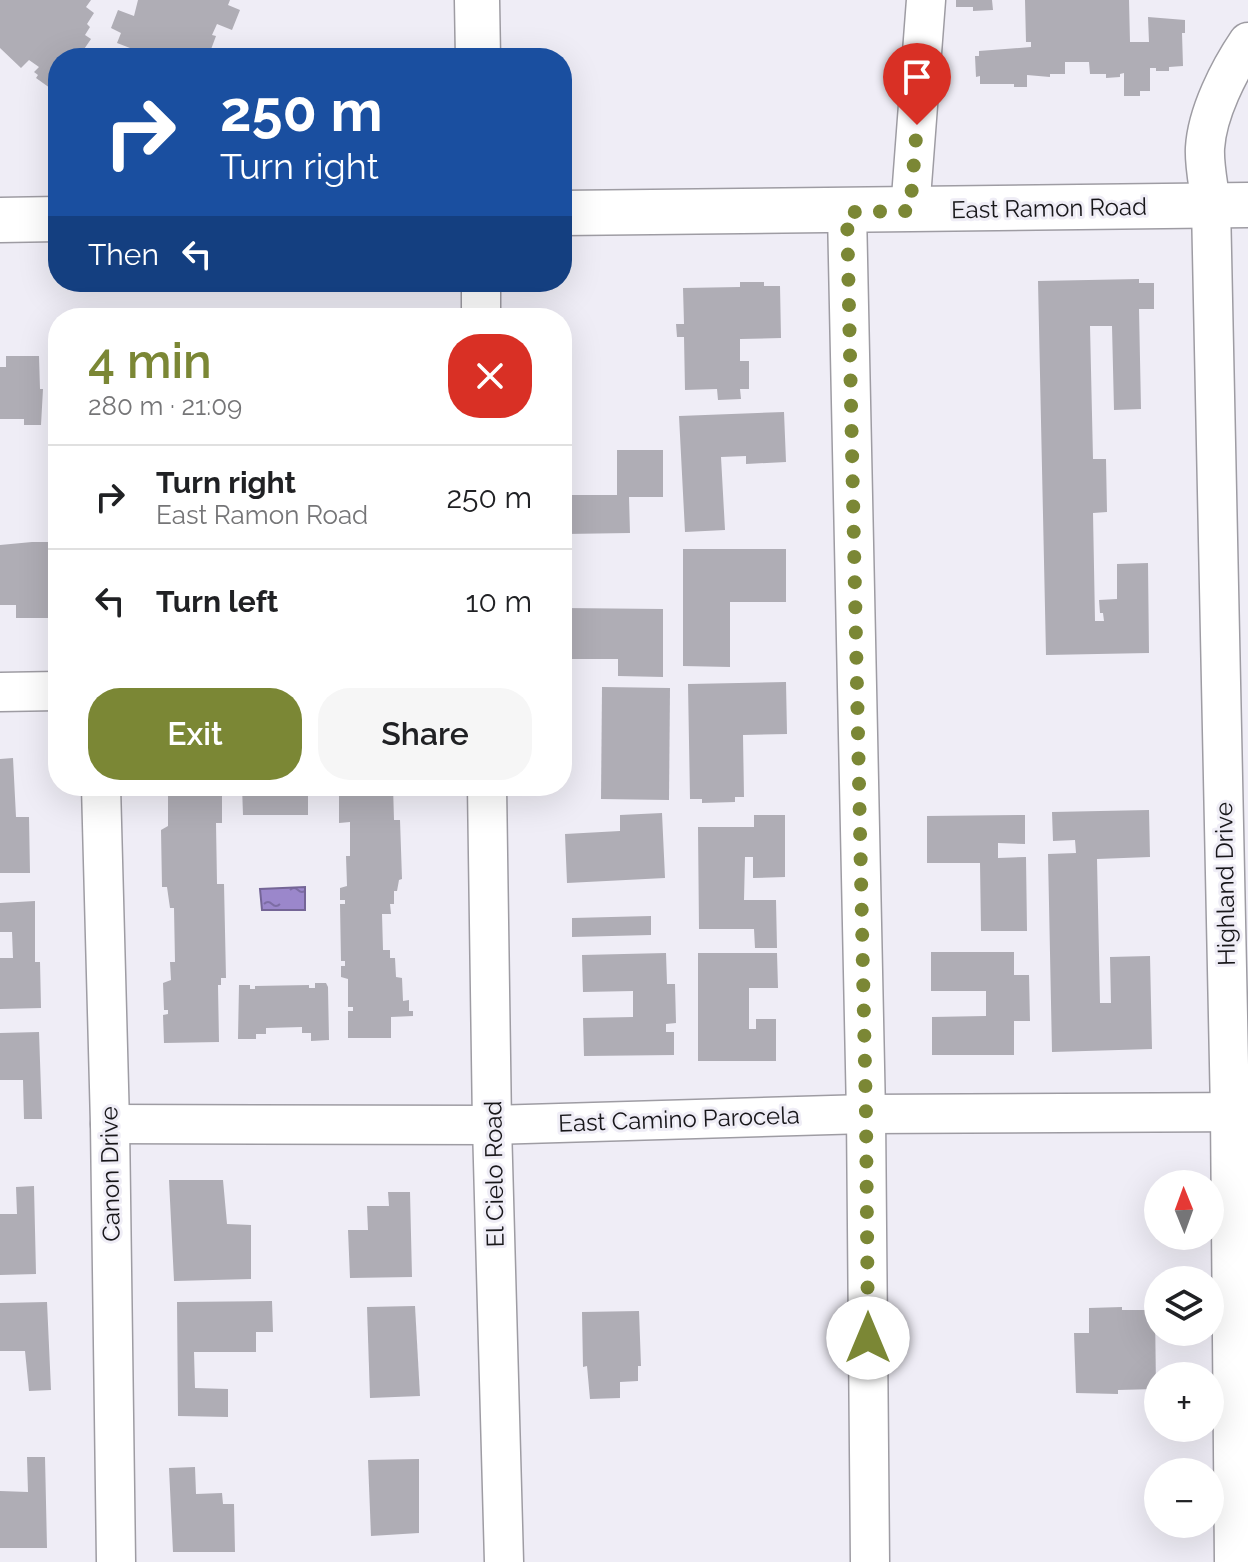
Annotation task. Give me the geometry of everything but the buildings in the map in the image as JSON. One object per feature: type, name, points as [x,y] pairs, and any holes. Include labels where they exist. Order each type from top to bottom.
[{"type":"main road","points":[[477,0],[478,48]]},
{"type":"main road","name":"East Ramon Road","points":[[572,213],[1229,205]]},
{"type":"main road","points":[[0,220],[48,219]]},
{"type":"street","points":[[910,211],[926,0]]},
{"type":"street","name":"Highland Drive","points":[[1234,1562],[1239,1112],[1229,205],[1205,150],[1208,128],[1232,65],[1248,42]]},
{"type":"street","points":[[847,212],[866,1114],[870,1562]]},
{"type":"street","points":[[0,692],[48,691]]},
{"type":"street","name":"Canon Drive","points":[[101,796],[110,1124],[116,1562]]},
{"type":"street","name":"El Cielo Road","points":[[487,796],[504,1562]]},
{"type":"street","name":"East Camino Parocela","points":[[110,1124],[492,1125],[866,1114],[1239,1112]]},
{"type":"water","points":[[305,887],[305,910],[262,910],[260,889]]},
{"type":"route","points":[[868,1338],[847,212],[910,211],[917,125]]}]
